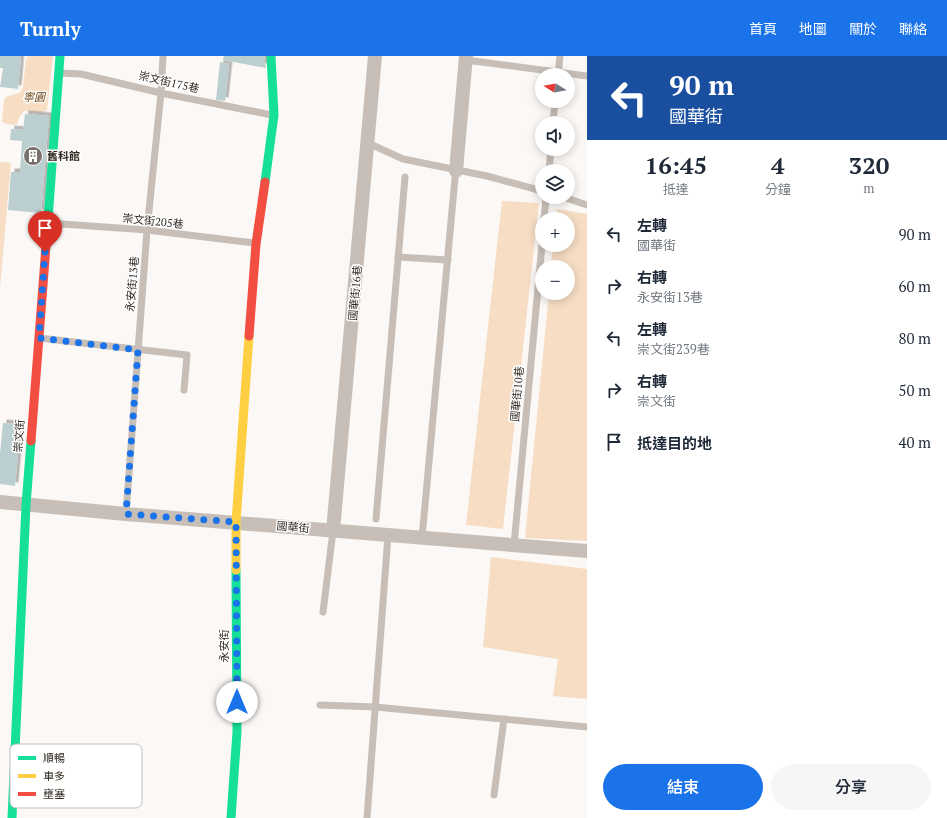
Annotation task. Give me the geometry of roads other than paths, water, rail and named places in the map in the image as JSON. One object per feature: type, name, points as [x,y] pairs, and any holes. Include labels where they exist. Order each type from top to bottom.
[{"type":"street","name":"崇文街","points":[[15,744],[26,505],[60,56]]},
{"type":"street","name":"永安街","points":[[231,818],[237,732],[236,522],[256,244],[274,115],[271,56]]},
{"type":"street","name":"國華街16巷","points":[[333,531],[375,56]]},
{"type":"street","points":[[456,174],[466,58]]},
{"type":"street","name":"國華街","points":[[0,502],[126,514],[587,551]]},
{"type":"lane","name":"永安街13巷","points":[[126,514],[147,230],[164,56]]},
{"type":"lane","points":[[559,68],[560,56]]},
{"type":"lane","points":[[466,58],[535,70]]},
{"type":"lane","name":"崇文街175巷","points":[[59,73],[81,74],[161,93],[274,115]]},
{"type":"lane","points":[[575,75],[587,76]]},
{"type":"lane","points":[[368,143],[402,159],[456,174],[487,176],[535,188]]},
{"type":"lane","points":[[422,538],[456,174]]},
{"type":"lane","points":[[376,519],[405,177]]},
{"type":"lane","points":[[575,201],[587,205]]},
{"type":"lane","name":"崇文街205巷","points":[[48,223],[147,230],[256,244]]},
{"type":"lane","name":"國華街10巷","points":[[514,545],[541,252]]},
{"type":"lane","points":[[398,257],[448,260]]},
{"type":"lane","points":[[39,338],[187,355],[184,390]]},
{"type":"lane","points":[[323,612],[333,531]]},
{"type":"lane","points":[[367,818],[388,535]]},
{"type":"lane","points":[[320,705],[375,707],[587,726]]},
{"type":"lane","points":[[494,795],[504,719]]},
{"type":"place","name":"舊科館","points":[[33,156]]},
{"type":"park label","name":"寧園","points":[[34,97]]}]
